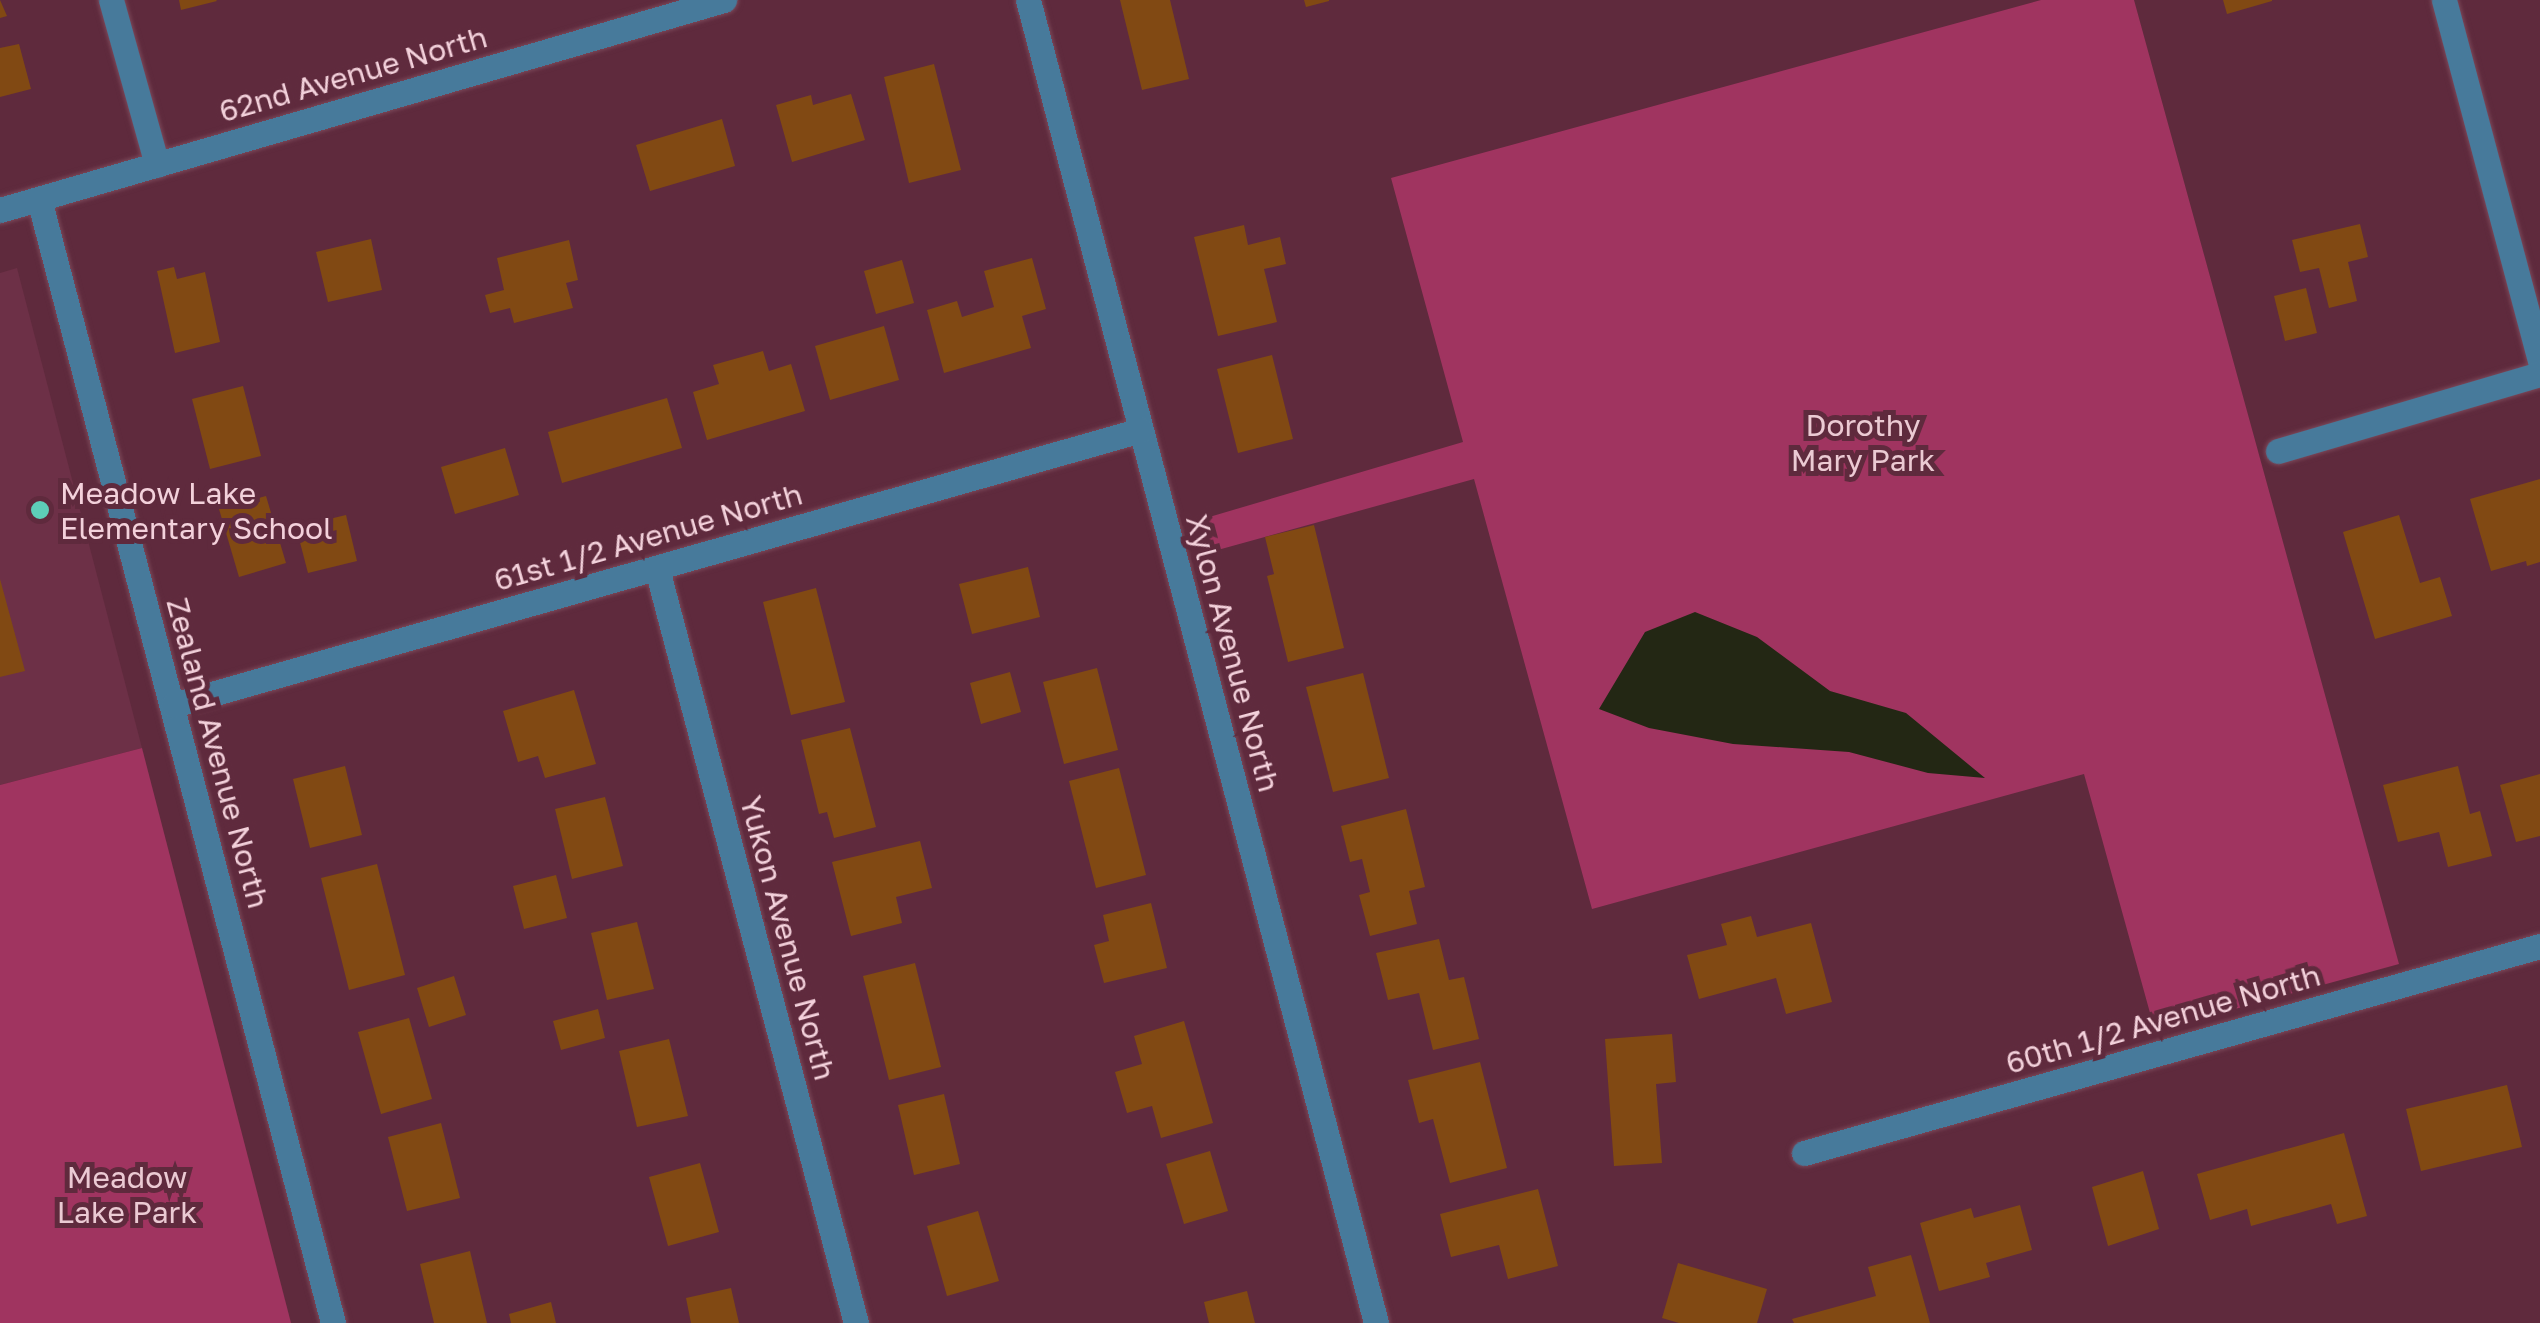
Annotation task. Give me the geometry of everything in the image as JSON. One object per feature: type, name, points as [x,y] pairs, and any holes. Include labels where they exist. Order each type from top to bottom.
[{"type":"street","points":[[111,0],[157,165]]},
{"type":"street","name":"62nd Avenue North","points":[[0,210],[724,0]]},
{"type":"street","name":"Xylon Avenue North","points":[[1028,0],[1376,1323]]},
{"type":"street","points":[[2444,0],[2540,360]]},
{"type":"street","name":"Zealand Avenue North","points":[[39,199],[333,1323]]},
{"type":"street","points":[[2278,451],[2540,374]]},
{"type":"street","name":"61st 1/2 Avenue North","points":[[173,705],[1141,430]]},
{"type":"street","name":"Yukon Avenue North","points":[[657,569],[856,1323]]},
{"type":"street","name":"60th 1/2 Avenue North","points":[[1804,1153],[2540,946]]},
{"type":"shaded area","name":"Meadow Lake Elementary School","points":[[17,268],[142,748],[0,785],[0,273]]},
{"type":"shaded area","points":[[1695,612],[1757,637],[1830,691],[1906,713],[1985,778],[1928,773],[1849,752],[1733,744],[1649,728],[1599,709],[1645,632]]},
{"type":"green space","name":"Dorothy Mary Park","points":[[2041,0],[2134,0],[2399,964],[2155,1031],[2084,774],[1592,909],[1474,479],[1196,556],[1189,523],[1463,442],[1391,178]]},
{"type":"green space","name":"Meadow Lake Park","points":[[142,748],[291,1323],[0,1323],[0,785]]},
{"type":"building","points":[[0,0],[7,16],[0,18]]},
{"type":"building","points":[[179,0],[216,0],[217,1],[181,10]]},
{"type":"building","points":[[1120,0],[1170,0],[1189,79],[1142,90]]},
{"type":"building","points":[[1304,0],[1329,0],[1329,1],[1306,7]]},
{"type":"building","points":[[2223,0],[2272,0],[2272,1],[2227,14]]},
{"type":"building","points":[[19,44],[31,89],[0,97],[0,48]]},
{"type":"building","points":[[934,64],[961,170],[909,183],[884,77]]},
{"type":"building","points":[[851,94],[865,140],[792,162],[776,105],[811,95],[813,105]]},
{"type":"building","points":[[722,119],[735,166],[650,191],[636,145]]},
{"type":"building","points":[[2360,224],[2368,257],[2348,262],[2357,301],[2329,308],[2319,268],[2300,272],[2292,240]]},
{"type":"building","points":[[1244,225],[1248,245],[1280,237],[1286,264],[1264,269],[1277,322],[1218,336],[1194,237]]},
{"type":"building","points":[[371,239],[382,290],[328,302],[316,252]]},
{"type":"building","points":[[569,240],[578,280],[566,283],[573,308],[514,323],[510,308],[490,313],[485,295],[504,290],[497,258]]},
{"type":"building","points":[[1032,258],[1046,309],[1022,316],[1031,348],[944,373],[927,310],[957,301],[962,317],[994,307],[984,271]]},
{"type":"building","points":[[902,260],[914,303],[876,314],[864,271]]},
{"type":"building","points":[[174,267],[177,279],[205,272],[220,342],[175,353],[157,271]]},
{"type":"building","points":[[2306,288],[2317,333],[2285,341],[2274,296]]},
{"type":"building","points":[[884,326],[899,380],[830,400],[815,346]]},
{"type":"building","points":[[763,351],[769,371],[791,364],[805,411],[707,440],[693,392],[719,384],[713,365]]},
{"type":"building","points":[[1272,355],[1293,439],[1238,453],[1217,369]]},
{"type":"building","points":[[243,386],[261,456],[210,469],[192,399]]},
{"type":"building","points":[[667,398],[682,448],[562,483],[548,432]]},
{"type":"building","points":[[505,448],[519,495],[455,514],[441,467]]},
{"type":"building","points":[[2540,479],[2540,562],[2527,566],[2526,561],[2491,571],[2470,499]]},
{"type":"building","points":[[266,496],[286,563],[239,577],[219,509]]},
{"type":"building","points":[[346,515],[357,561],[308,573],[296,527]]},
{"type":"building","points":[[2399,515],[2420,583],[2440,577],[2452,616],[2375,639],[2343,532]]},
{"type":"building","points":[[1314,525],[1344,648],[1288,662],[1267,576],[1274,574],[1265,537]]},
{"type":"building","points":[[1028,567],[1040,617],[972,634],[959,584]]},
{"type":"building","name":"Meadow Lake Elementary School","points":[[0,579],[25,671],[0,677]]},
{"type":"building","points":[[816,588],[845,702],[791,715],[763,602]]},
{"type":"building","points":[[1097,668],[1118,750],[1064,764],[1043,682]]},
{"type":"building","points":[[1010,672],[1021,712],[981,724],[970,683]]},
{"type":"building","points":[[1363,673],[1389,778],[1333,792],[1306,687]]},
{"type":"building","points":[[574,690],[596,764],[545,778],[538,756],[518,762],[503,711]]},
{"type":"building","points":[[850,728],[876,827],[834,838],[827,812],[819,814],[801,740]]},
{"type":"building","points":[[345,766],[362,835],[310,848],[293,779]]},
{"type":"building","points":[[2458,766],[2470,814],[2480,811],[2492,856],[2448,867],[2439,832],[2398,842],[2383,785]]},
{"type":"building","points":[[1119,768],[1146,875],[1096,888],[1069,781]]},
{"type":"building","points":[[2540,774],[2540,836],[2516,842],[2500,785]]},
{"type":"building","points":[[605,797],[623,866],[572,879],[555,809]]},
{"type":"building","points":[[1406,809],[1425,887],[1409,891],[1417,924],[1370,936],[1359,895],[1370,892],[1362,859],[1350,862],[1341,826]]},
{"type":"building","points":[[920,841],[932,888],[896,897],[902,923],[851,936],[832,862]]},
{"type":"building","points":[[377,864],[405,975],[349,990],[321,878]]},
{"type":"building","points":[[556,875],[567,918],[524,929],[513,886]]},
{"type":"building","points":[[1151,903],[1167,968],[1104,983],[1094,945],[1109,941],[1103,915]]},
{"type":"building","points":[[1751,916],[1757,937],[1811,923],[1832,1002],[1786,1014],[1776,978],[1699,999],[1687,955],[1727,945],[1721,924]]},
{"type":"building","points":[[637,922],[654,989],[607,1000],[591,933]]},
{"type":"building","points":[[1439,939],[1449,980],[1464,977],[1479,1039],[1433,1050],[1419,993],[1388,1000],[1376,953]]},
{"type":"building","points":[[915,963],[941,1067],[889,1080],[863,976]]},
{"type":"building","points":[[454,976],[466,1015],[429,1027],[417,988]]},
{"type":"building","points":[[598,1009],[605,1038],[561,1050],[553,1021]]},
{"type":"building","points":[[409,1018],[432,1099],[381,1114],[358,1032]]},
{"type":"building","points":[[1184,1021],[1213,1123],[1161,1138],[1152,1106],[1127,1113],[1115,1072],[1142,1064],[1134,1036]]},
{"type":"building","points":[[1672,1034],[1676,1082],[1656,1084],[1662,1163],[1614,1166],[1605,1039]]},
{"type":"building","points":[[669,1039],[688,1116],[637,1127],[619,1051]]},
{"type":"building","points":[[1480,1062],[1507,1168],[1450,1183],[1433,1119],[1419,1123],[1408,1080]]},
{"type":"building","points":[[2507,1085],[2522,1147],[2421,1171],[2406,1109]]},
{"type":"building","points":[[944,1094],[960,1164],[914,1175],[898,1105]]},
{"type":"building","points":[[441,1123],[460,1198],[407,1211],[388,1137]]},
{"type":"building","points":[[2344,1133],[2367,1216],[2337,1224],[2331,1204],[2251,1226],[2247,1209],[2210,1220],[2197,1174]]},
{"type":"building","points":[[1210,1151],[1228,1211],[1184,1224],[1166,1164]]},
{"type":"building","points":[[700,1163],[719,1232],[668,1246],[649,1177]]},
{"type":"building","points":[[2143,1171],[2159,1229],[2108,1246],[2092,1187]]},
{"type":"building","points":[[1538,1189],[1558,1266],[1508,1279],[1499,1245],[1451,1257],[1440,1214]]},
{"type":"building","points":[[2020,1205],[2032,1250],[1986,1263],[1990,1277],[1939,1291],[1920,1223],[1971,1208],[1974,1218]]},
{"type":"building","points":[[978,1211],[999,1281],[947,1296],[927,1226]]},
{"type":"building","points":[[470,1251],[487,1323],[434,1323],[420,1264]]},
{"type":"building","points":[[1911,1255],[1930,1323],[1794,1323],[1792,1319],[1876,1296],[1868,1267]]},
{"type":"building","points":[[1678,1263],[1767,1289],[1757,1323],[1679,1323],[1662,1318]]},
{"type":"building","points":[[731,1288],[739,1323],[691,1323],[686,1298]]},
{"type":"building","points":[[1247,1291],[1255,1323],[1209,1323],[1204,1302]]},
{"type":"building","points":[[551,1302],[556,1323],[511,1323],[509,1314]]},
{"type":"place","name":"Meadow Lake Elementary School","points":[[40,510]]}]
